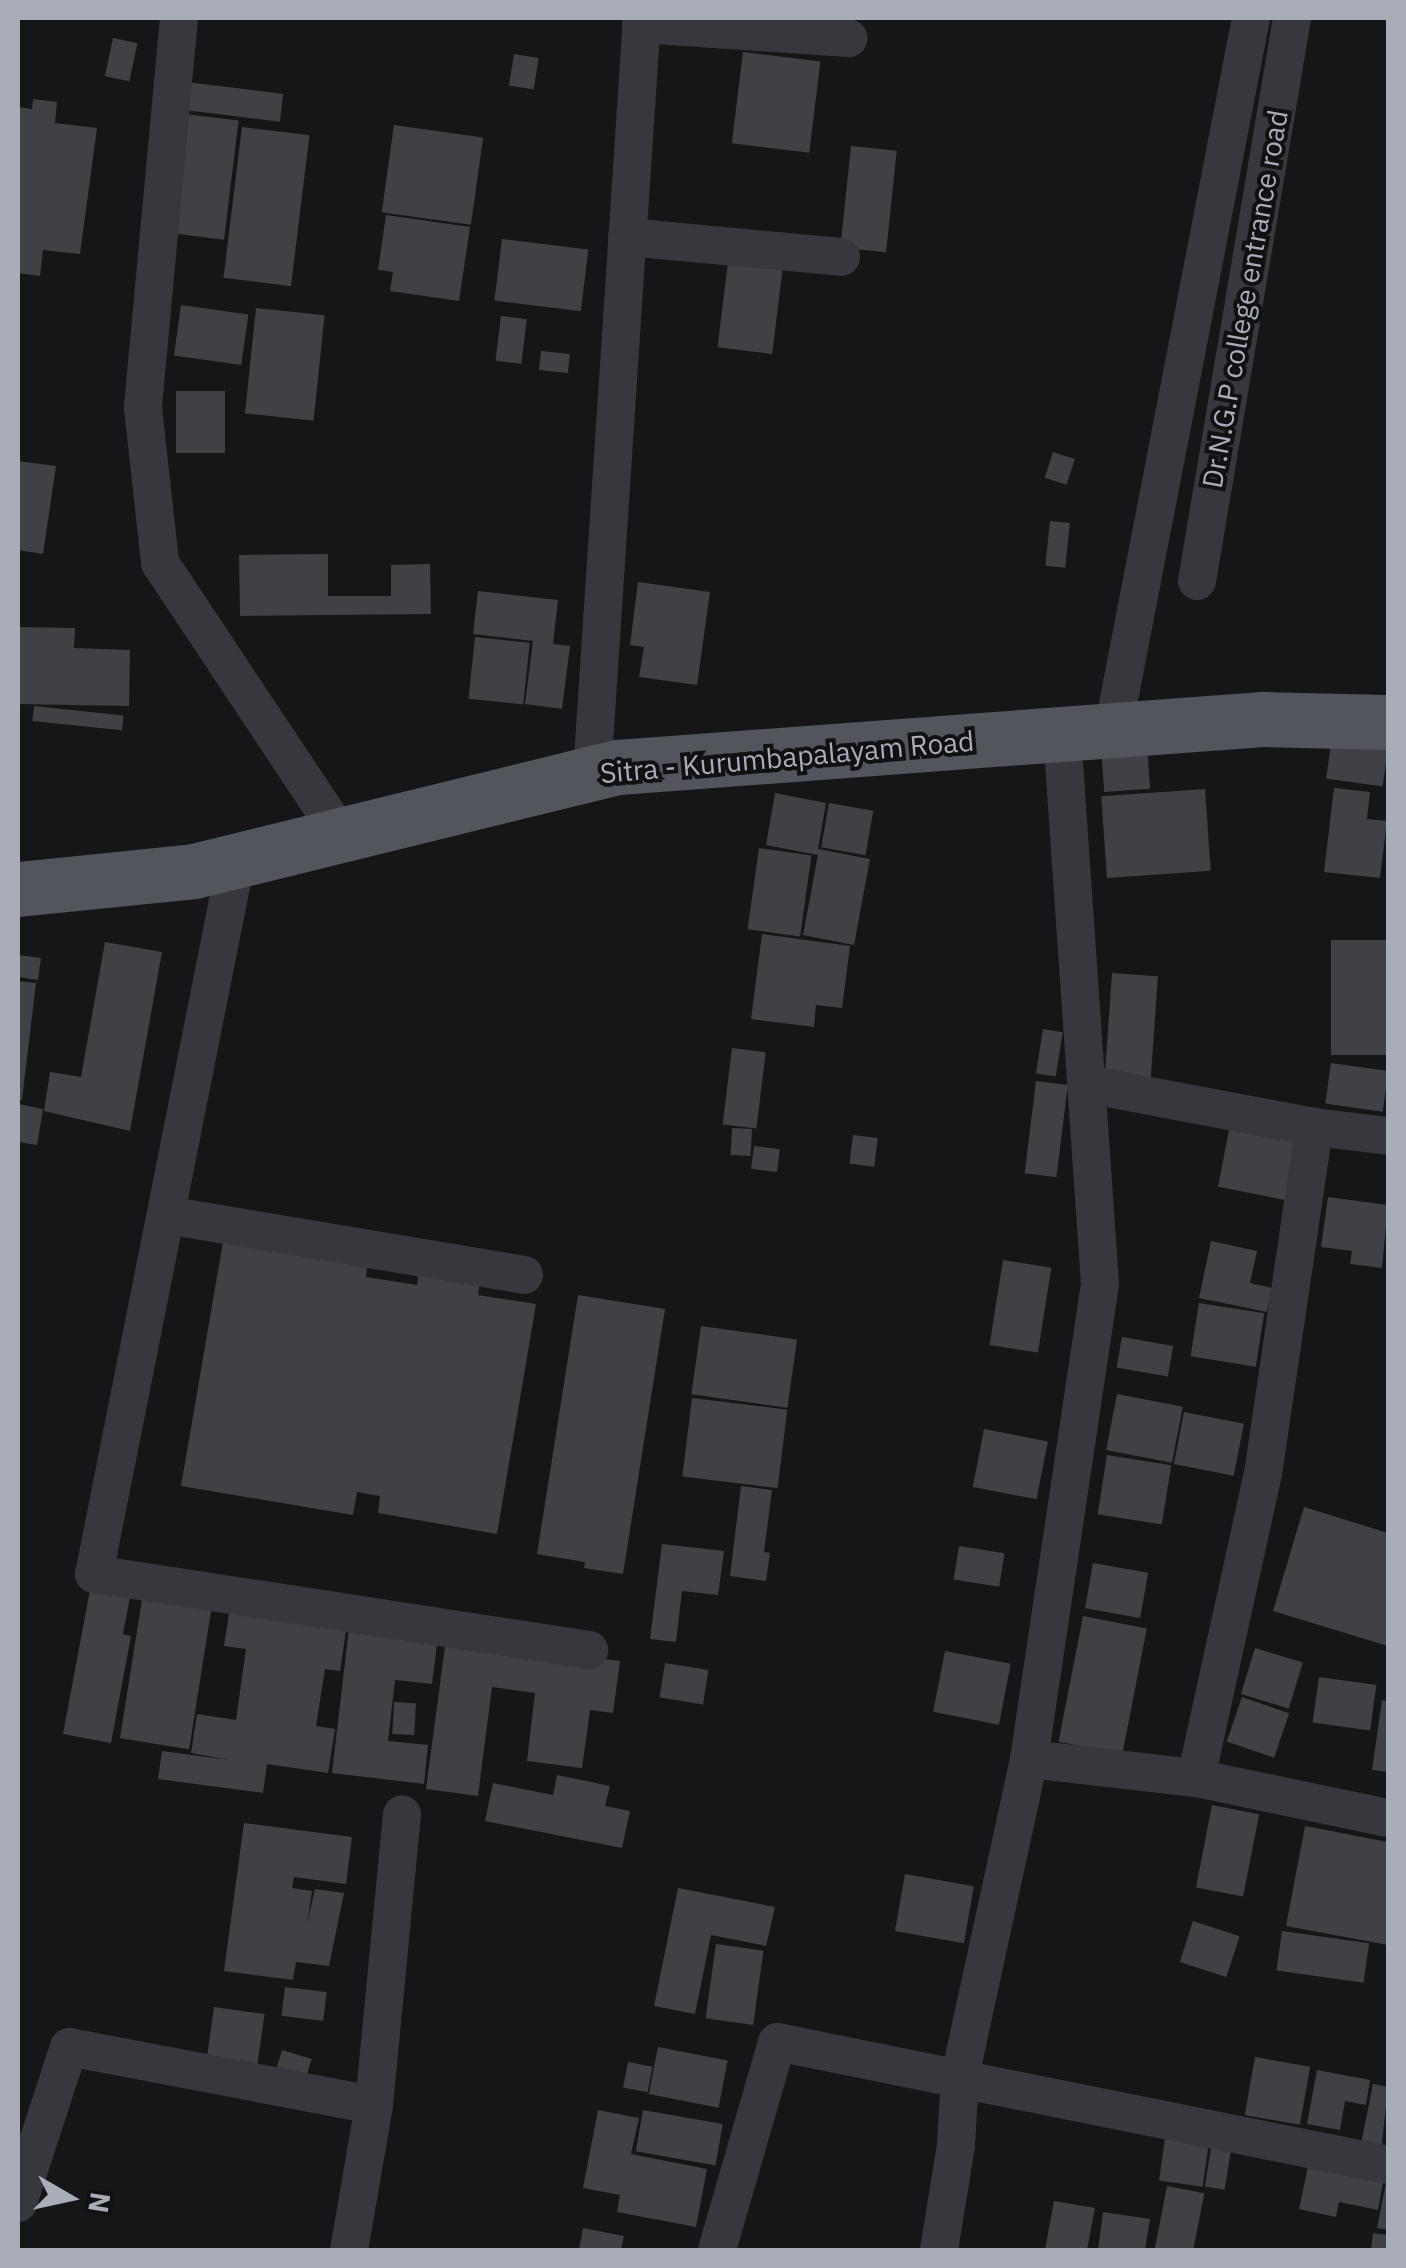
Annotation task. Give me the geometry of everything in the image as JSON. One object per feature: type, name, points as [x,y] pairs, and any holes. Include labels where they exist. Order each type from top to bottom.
[{"type":"main road","name":"Sitra - Kurumbapalayam Road","points":[[18,889],[194,871],[618,767],[1262,720],[1388,722]]},
{"type":"street","points":[[180,18],[143,408],[160,564],[341,836]]},
{"type":"street","points":[[939,2250],[956,2145],[960,2076],[1029,1759],[1100,1284],[1086,1084],[1087,732],[1251,18]]},
{"type":"street","name":"Dr.N.G.P college entrance road","points":[[1197,581],[1292,18]]},
{"type":"street","points":[[592,774],[642,21],[849,38]]},
{"type":"street","points":[[627,237],[842,256]]},
{"type":"street","points":[[236,861],[94,1574],[589,1650]]},
{"type":"street","points":[[1086,1084],[1314,1127],[1388,1136]]},
{"type":"street","points":[[1196,1778],[1263,1474],[1314,1127]]},
{"type":"street","points":[[166,1215],[524,1274]]},
{"type":"street","points":[[1029,1759],[1196,1778],[1388,1818]]},
{"type":"street","points":[[349,2250],[374,2105],[402,1814]]},
{"type":"street","points":[[719,2250],[777,2042],[1388,2165]]},
{"type":"street","points":[[18,2203],[69,2046],[374,2105]]},
{"type":"building","points":[[113,38],[137,43],[129,81],[105,76]]},
{"type":"building","points":[[743,52],[820,62],[809,153],[732,143]]},
{"type":"building","points":[[514,54],[539,58],[534,90],[509,86]]},
{"type":"building","points":[[186,82],[283,94],[280,122],[183,110]]},
{"type":"building","points":[[33,99],[57,102],[55,123],[97,128],[80,254],[43,250],[40,276],[18,273],[18,107],[32,109]]},
{"type":"building","points":[[185,114],[239,121],[224,240],[170,233]]},
{"type":"building","points":[[394,125],[483,138],[471,225],[382,212]]},
{"type":"building","points":[[242,127],[309,135],[291,286],[223,278]]},
{"type":"building","points":[[851,146],[897,151],[886,252],[840,247]]},
{"type":"building","points":[[386,215],[470,227],[459,301],[390,291],[393,272],[378,270]]},
{"type":"building","points":[[502,239],[588,250],[581,311],[494,301]]},
{"type":"building","points":[[729,254],[784,261],[772,354],[718,347]]},
{"type":"building","points":[[181,305],[248,314],[241,365],[174,356]]},
{"type":"building","points":[[256,308],[325,315],[314,421],[245,413]]},
{"type":"building","points":[[501,316],[527,319],[521,364],[496,361]]},
{"type":"building","points":[[541,351],[570,354],[568,373],[539,370]]},
{"type":"building","points":[[176,391],[225,391],[225,453],[176,453]]},
{"type":"building","points":[[1053,452],[1075,459],[1067,485],[1045,478]]},
{"type":"building","points":[[18,461],[56,466],[43,554],[18,550]]},
{"type":"building","points":[[1050,521],[1070,523],[1065,568],[1045,566]]},
{"type":"building","points":[[328,554],[328,596],[391,596],[391,565],[430,564],[431,614],[240,616],[239,555]]},
{"type":"building","points":[[638,582],[710,592],[697,685],[639,677],[644,647],[630,645]]},
{"type":"building","points":[[478,591],[558,600],[553,644],[570,646],[562,709],[525,704],[533,641],[473,634]]},
{"type":"building","points":[[18,627],[75,628],[74,648],[130,650],[129,706],[18,704]]},
{"type":"building","points":[[475,637],[530,643],[523,704],[469,699]]},
{"type":"building","points":[[34,706],[124,715],[122,730],[32,721]]},
{"type":"building","points":[[1146,730],[1150,789],[1104,792],[1100,733]]},
{"type":"building","points":[[1332,737],[1388,745],[1383,787],[1326,779]]},
{"type":"building","points":[[1334,788],[1370,792],[1367,819],[1387,821],[1380,878],[1324,872]]},
{"type":"building","points":[[1205,789],[1211,871],[1107,878],[1101,796]]},
{"type":"building","points":[[775,793],[826,803],[818,849],[870,859],[854,945],[803,935],[818,855],[766,845]]},
{"type":"building","points":[[829,803],[873,811],[866,855],[821,847]]},
{"type":"building","points":[[759,848],[811,855],[800,937],[748,929]]},
{"type":"building","points":[[762,934],[850,946],[842,1008],[816,1005],[814,1027],[751,1019]]},
{"type":"building","points":[[1331,940],[1388,940],[1388,1055],[1331,1055]]},
{"type":"building","points":[[105,942],[162,952],[130,1131],[44,1111],[50,1072],[81,1077]]},
{"type":"building","points":[[18,955],[41,958],[38,980],[18,977]]},
{"type":"building","points":[[1112,973],[1158,976],[1151,1078],[1105,1075]]},
{"type":"building","points":[[18,981],[36,983],[22,1100],[18,1100]]},
{"type":"building","points":[[1043,1029],[1063,1032],[1056,1077],[1036,1073]]},
{"type":"building","points":[[732,1048],[766,1052],[756,1129],[723,1124]]},
{"type":"building","points":[[1331,1063],[1388,1071],[1383,1112],[1325,1104]]},
{"type":"building","points":[[1036,1081],[1068,1085],[1056,1177],[1025,1173]]},
{"type":"building","points":[[18,1104],[43,1109],[37,1145],[18,1142]]},
{"type":"building","points":[[1230,1125],[1299,1138],[1287,1200],[1218,1187]]},
{"type":"building","points":[[732,1128],[752,1129],[751,1156],[731,1155]]},
{"type":"building","points":[[853,1135],[878,1138],[874,1167],[849,1164]]},
{"type":"building","points":[[754,1146],[780,1149],[777,1172],[751,1169]]},
{"type":"building","points":[[1328,1197],[1388,1205],[1382,1268],[1350,1264],[1352,1251],[1321,1247]]},
{"type":"building","points":[[224,1236],[368,1260],[366,1277],[417,1285],[419,1271],[480,1281],[478,1295],[536,1304],[497,1534],[378,1513],[380,1496],[357,1492],[353,1515],[181,1486]]},
{"type":"building","points":[[1211,1241],[1257,1251],[1250,1283],[1272,1288],[1267,1312],[1199,1298]]},
{"type":"building","points":[[1003,1260],[1051,1268],[1038,1353],[990,1345]]},
{"type":"building","points":[[578,1295],[665,1309],[623,1574],[584,1568],[585,1562],[537,1554]]},
{"type":"building","points":[[1199,1303],[1264,1313],[1256,1367],[1191,1356]]},
{"type":"building","points":[[701,1326],[797,1339],[787,1408],[691,1394]]},
{"type":"building","points":[[1122,1337],[1173,1346],[1168,1377],[1117,1368]]},
{"type":"building","points":[[1117,1394],[1183,1407],[1172,1463],[1106,1450]]},
{"type":"building","points":[[692,1398],[787,1410],[778,1488],[682,1476]]},
{"type":"building","points":[[1184,1412],[1244,1424],[1234,1476],[1174,1464]]},
{"type":"building","points":[[984,1429],[1048,1441],[1037,1499],[973,1487]]},
{"type":"building","points":[[1107,1455],[1171,1465],[1162,1524],[1098,1514]]},
{"type":"building","points":[[741,1486],[772,1490],[764,1552],[770,1553],[766,1581],[730,1576]]},
{"type":"building","points":[[1304,1507],[1388,1533],[1388,1646],[1273,1611]]},
{"type":"building","points":[[662,1544],[724,1551],[718,1595],[682,1591],[676,1642],[650,1639]]},
{"type":"building","points":[[959,1546],[1004,1553],[999,1587],[954,1580]]},
{"type":"building","points":[[1093,1563],[1148,1573],[1140,1618],[1085,1608]]},
{"type":"building","points":[[90,1590],[130,1597],[123,1634],[131,1636],[111,1743],[63,1734]]},
{"type":"building","points":[[143,1593],[212,1604],[189,1749],[120,1738]]},
{"type":"building","points":[[230,1607],[347,1624],[340,1671],[325,1669],[316,1726],[335,1729],[328,1773],[267,1764],[263,1793],[158,1779],[162,1751],[229,1760],[191,1753],[197,1714],[236,1720],[246,1649],[224,1646]]},
{"type":"building","points":[[1083,1616],[1147,1628],[1122,1754],[1059,1742]]},
{"type":"building","points":[[349,1628],[438,1636],[432,1684],[395,1680],[388,1741],[428,1745],[424,1784],[332,1773]]},
{"type":"building","points":[[446,1639],[620,1661],[613,1713],[590,1710],[582,1768],[527,1761],[535,1693],[492,1687],[478,1796],[426,1789]]},
{"type":"building","points":[[1255,1648],[1303,1663],[1289,1709],[1241,1694]]},
{"type":"building","points":[[945,1651],[1011,1664],[999,1725],[933,1712]]},
{"type":"building","points":[[665,1663],[708,1670],[703,1704],[660,1698]]},
{"type":"building","points":[[1319,1677],[1376,1685],[1370,1731],[1313,1723]]},
{"type":"building","points":[[1242,1697],[1289,1713],[1274,1758],[1227,1741]]},
{"type":"building","points":[[1382,1700],[1388,1701],[1388,1772],[1372,1770]]},
{"type":"building","points":[[394,1702],[416,1703],[414,1735],[392,1734]]},
{"type":"building","points":[[557,1775],[610,1786],[605,1806],[630,1811],[622,1848],[485,1821],[493,1783],[553,1795]]},
{"type":"building","points":[[1212,1805],[1259,1814],[1243,1897],[1196,1887]]},
{"type":"building","points":[[244,1823],[352,1837],[346,1884],[294,1877],[292,1888],[312,1891],[307,1924],[315,1889],[344,1893],[329,1966],[296,1962],[293,1980],[224,1971]]},
{"type":"building","points":[[1305,1826],[1388,1842],[1388,1945],[1286,1926]]},
{"type":"building","points":[[905,1874],[974,1886],[964,1943],[895,1931]]},
{"type":"building","points":[[678,1888],[775,1907],[766,1946],[711,1935],[695,2014],[654,2006]]},
{"type":"building","points":[[1193,1921],[1240,1936],[1226,1977],[1180,1962]]},
{"type":"building","points":[[1282,1931],[1369,1943],[1364,1983],[1276,1971]]},
{"type":"building","points":[[716,1944],[764,1951],[753,2025],[706,2018]]},
{"type":"building","points":[[285,1987],[327,1992],[323,2021],[281,2016]]},
{"type":"building","points":[[214,2007],[265,2014],[257,2066],[207,2058]]},
{"type":"building","points":[[658,2047],[728,2061],[719,2108],[649,2094]]},
{"type":"building","points":[[282,2050],[312,2059],[305,2080],[276,2071]]},
{"type":"building","points":[[1255,2057],[1310,2067],[1300,2125],[1245,2115]]},
{"type":"building","points":[[628,2062],[653,2067],[648,2092],[623,2088]]},
{"type":"building","points":[[1317,2070],[1370,2080],[1366,2105],[1345,2101],[1340,2130],[1307,2124]]},
{"type":"building","points":[[1373,2084],[1388,2087],[1381,2153],[1360,2149]]},
{"type":"building","points":[[598,2110],[639,2118],[631,2154],[707,2169],[696,2227],[617,2212],[620,2195],[583,2188]]},
{"type":"building","points":[[643,2110],[723,2124],[715,2165],[636,2151]]},
{"type":"building","points":[[1166,2131],[1210,2137],[1203,2187],[1159,2181]]},
{"type":"building","points":[[1211,2148],[1231,2151],[1225,2190],[1205,2187]]},
{"type":"building","points":[[1309,2162],[1384,2177],[1378,2210],[1339,2202],[1336,2217],[1299,2209]]},
{"type":"building","points":[[1388,2177],[1388,2230],[1377,2228]]},
{"type":"building","points":[[1167,2186],[1204,2193],[1193,2250],[1155,2250]]},
{"type":"building","points":[[1054,2201],[1095,2208],[1087,2250],[1045,2250]]},
{"type":"building","points":[[1103,2212],[1150,2219],[1145,2250],[1098,2250]]},
{"type":"building","points":[[583,2228],[624,2236],[621,2250],[579,2250]]},
{"type":"building","points":[[1373,2233],[1388,2235],[1388,2250],[1371,2250]]}]
